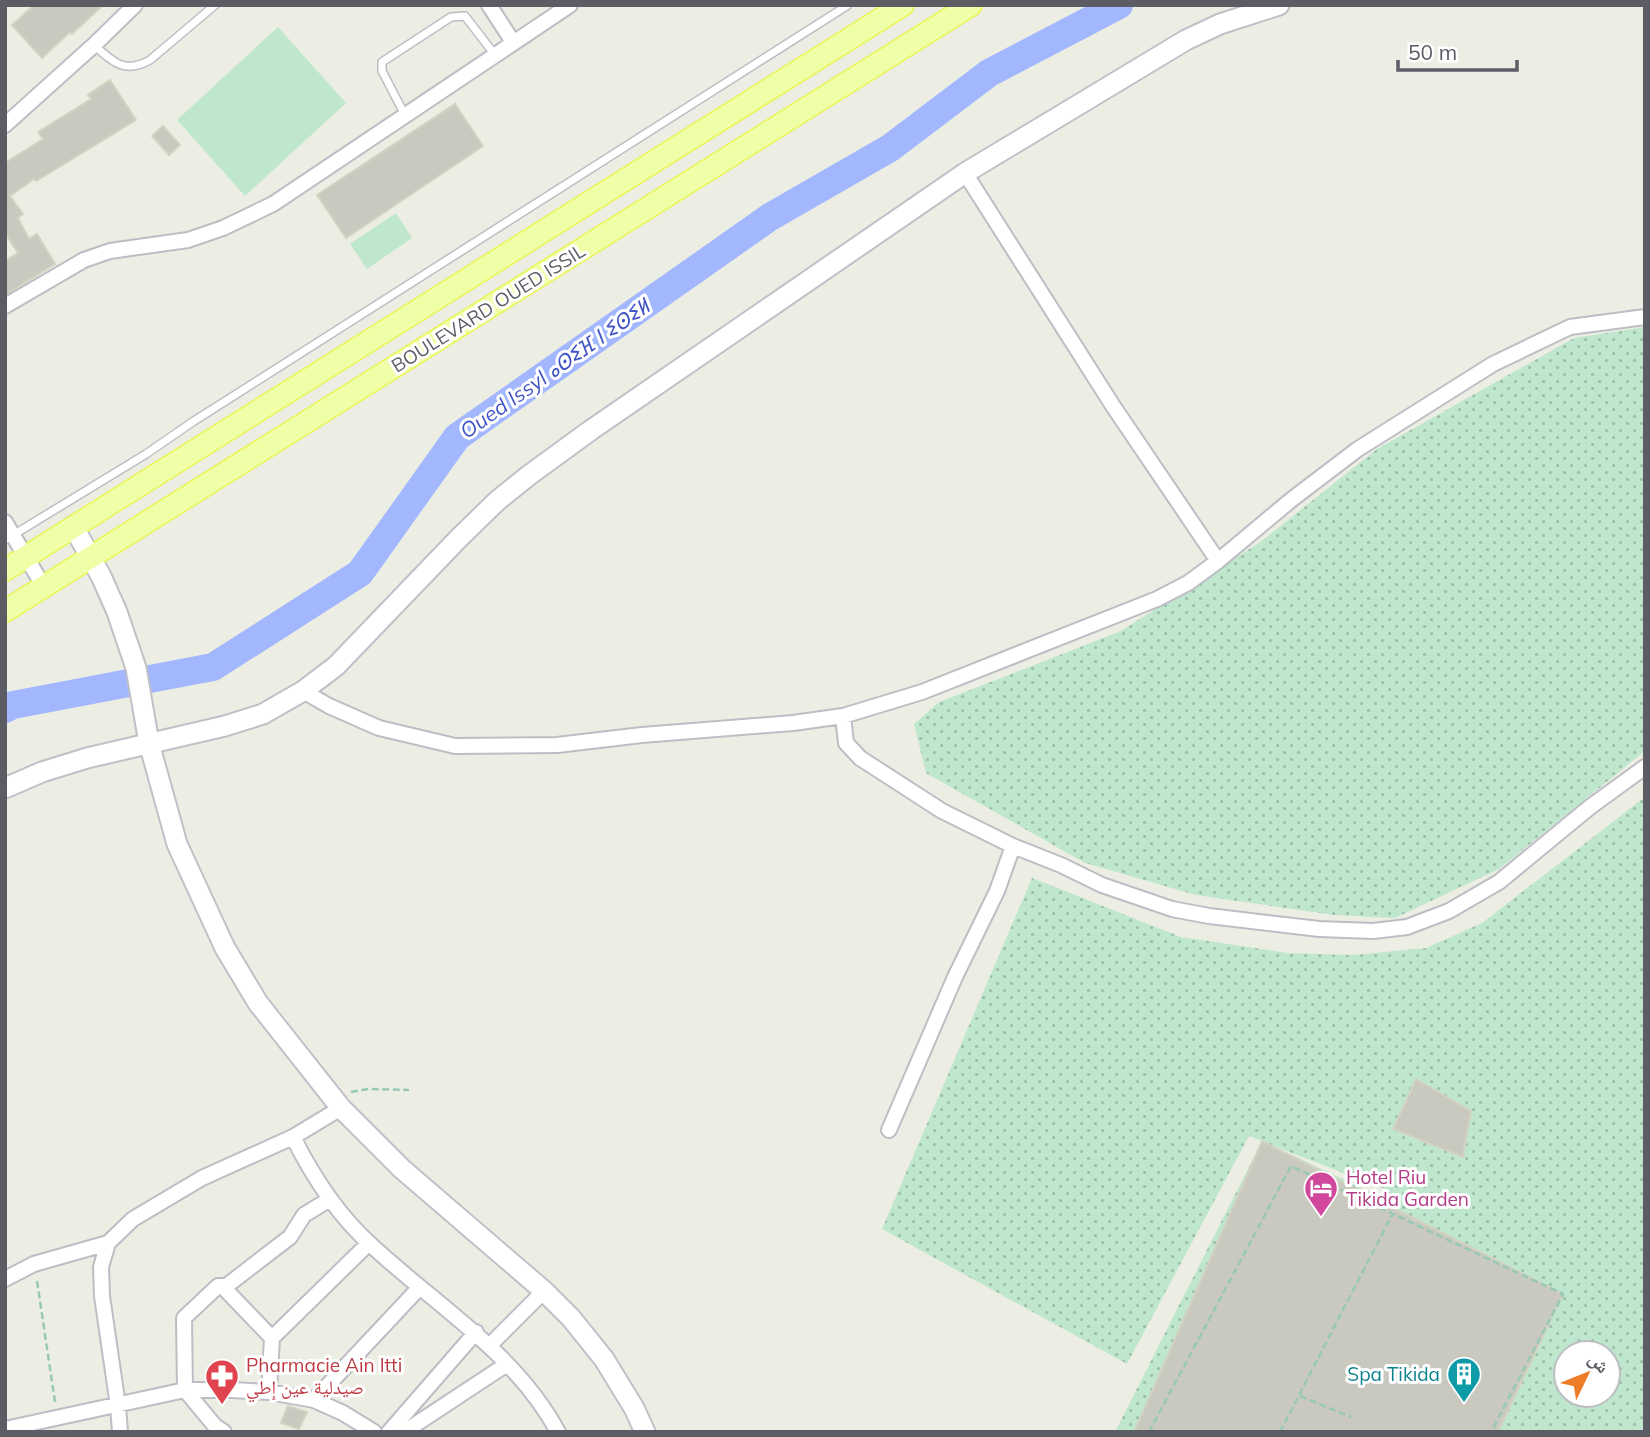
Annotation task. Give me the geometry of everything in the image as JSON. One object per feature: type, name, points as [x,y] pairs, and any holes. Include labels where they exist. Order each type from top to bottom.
[{"type":"main road","name":"BOULEVARD OUED ISSIL","points":[[5,570],[903,5]]},
{"type":"main road","name":"BOULEVARD OUED ISSIL","points":[[5,611],[971,5]]},
{"type":"street","points":[[5,125],[135,5]]},
{"type":"street","points":[[489,5],[513,42]]},
{"type":"street","points":[[5,306],[84,260],[110,251],[188,240],[223,228],[273,204],[569,5]]},
{"type":"street","points":[[5,788],[42,772],[263,714],[303,691],[336,666],[497,501],[591,430],[965,173],[1186,40],[1220,24],[1279,5]]},
{"type":"street","points":[[965,173],[1113,406],[1218,561]]},
{"type":"street","points":[[303,691],[328,706],[379,728],[455,746],[557,745],[642,735],[748,728],[843,716],[922,692],[1118,616],[1188,583],[1358,449],[1493,364],[1570,327],[1645,317]]},
{"type":"street","points":[[5,522],[9,537],[27,557],[44,587]]},
{"type":"street","points":[[73,526],[91,556],[117,612],[136,668],[149,743],[177,844],[225,948],[258,1003],[335,1102],[402,1169],[544,1291],[604,1359],[634,1408],[645,1432]]},
{"type":"street","points":[[843,716],[846,743],[860,758],[942,811],[1013,846],[1061,864],[1102,885],[1172,909],[1319,929],[1373,931],[1407,927],[1449,911],[1499,882],[1590,807],[1645,767]]},
{"type":"street","points":[[889,1130],[955,977],[996,891],[1013,846]]},
{"type":"street","points":[[5,1279],[34,1264],[108,1242],[133,1219],[202,1178],[293,1137],[335,1102]]},
{"type":"street","points":[[293,1137],[320,1188],[369,1243],[476,1332],[507,1364],[558,1432]]},
{"type":"street","points":[[225,1287],[290,1237],[304,1215],[330,1199]]},
{"type":"street","points":[[108,1242],[101,1267],[102,1296],[120,1432]]},
{"type":"street","points":[[269,1392],[272,1338],[369,1243]]},
{"type":"street","points":[[224,1432],[215,1426],[185,1390],[183,1319],[218,1286],[225,1287],[272,1338]]},
{"type":"street","points":[[314,1400],[420,1287]]},
{"type":"street","points":[[489,1345],[544,1291]]},
{"type":"street","points":[[389,1432],[476,1332]]},
{"type":"street","points":[[404,1432],[507,1364]]},
{"type":"street","points":[[5,1429],[57,1420],[185,1390],[269,1392],[314,1400],[343,1413],[374,1432]]},
{"type":"lane","points":[[94,45],[112,61],[123,66],[141,65],[215,5]]},
{"type":"lane","points":[[9,537],[146,454],[848,5]]},
{"type":"lane","points":[[406,117],[382,71],[382,62],[451,17],[465,16],[495,55]]},
{"type":"path","points":[[335,1102],[368,1089],[409,1090]]},
{"type":"path","points":[[1149,1432],[1291,1166],[1563,1294],[1491,1432]]},
{"type":"path","points":[[1280,1432],[1393,1213]]},
{"type":"path","points":[[34,1264],[57,1420]]},
{"type":"path","points":[[1300,1396],[1351,1417]]},
{"type":"green space","points":[[278,27],[346,103],[245,196],[177,120]]},
{"type":"green space","points":[[396,213],[412,238],[367,269],[350,244]]},
{"type":"green space","points":[[1645,327],[1645,751],[1499,869],[1395,918],[1334,915],[1196,895],[1085,863],[926,773],[914,724],[939,702],[1121,631],[1259,543],[1377,449],[1574,338]]},
{"type":"green space","points":[[1645,797],[1645,1432],[1115,1432],[1262,1141],[1249,1136],[1127,1364],[882,1229],[1032,878],[1181,937],[1288,953],[1353,955],[1426,948],[1482,923]],"holes":[[[1271,1145],[1390,1191],[1387,1200]]]},
{"type":"building","points":[[34,5],[103,5],[42,58],[12,25]]},
{"type":"building","points":[[110,80],[136,120],[36,181],[34,179],[10,196],[23,214],[18,218],[29,239],[37,234],[55,264],[5,295],[5,261],[18,253],[5,233],[5,163],[43,139],[38,132],[91,99],[88,95]]},
{"type":"building","points":[[455,104],[483,146],[346,238],[317,195]]},
{"type":"building","points":[[163,126],[180,145],[169,155],[152,136]]},
{"type":"building","points":[[1416,1079],[1471,1111],[1463,1157],[1393,1129]]},
{"type":"building","name":"Hotel Riu Tikida Garden","points":[[1262,1141],[1563,1294],[1498,1432],[1134,1432]]},
{"type":"building","points":[[288,1406],[307,1412],[299,1429],[281,1423]]},
{"type":"waterway","name":"Oued Issyl ⴰⵙⵉⴼ ⵏ ⵉⵙⵉⵍ","points":[[5,709],[13,705],[213,667],[360,573],[457,437],[770,217],[890,148],[989,73],[1119,5]]},
{"type":"place","name":"Hotel Riu Tikida Garden","points":[[1321,1218]]},
{"type":"place","name":"Spa Tikida","points":[[1464,1404]]},
{"type":"place","name":"Pharmacie Ain Itti صيدلية عين إطي","points":[[222,1406]]}]
